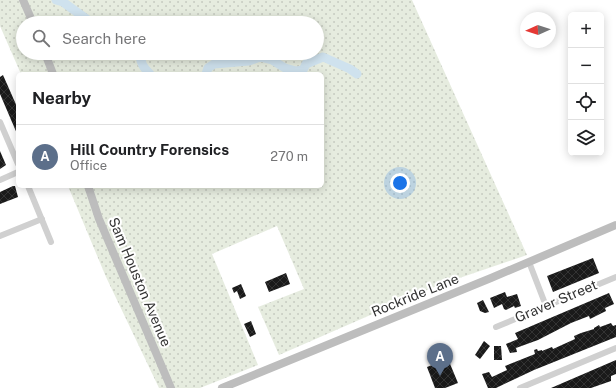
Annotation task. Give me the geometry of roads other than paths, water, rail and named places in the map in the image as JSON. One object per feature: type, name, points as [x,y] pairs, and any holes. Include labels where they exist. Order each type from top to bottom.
[{"type":"street","points":[[23,0],[30,16]]},
{"type":"street","points":[[48,60],[52,72]]},
{"type":"street","points":[[0,123],[16,159]]},
{"type":"street","points":[[0,180],[16,173]]},
{"type":"street","points":[[29,188],[51,242]]},
{"type":"street","name":"Sam Houston Avenue","points":[[89,188],[99,219],[171,388]]},
{"type":"street","points":[[0,236],[42,219]]},
{"type":"street","name":"Rockride Lane","points":[[222,388],[616,225]]},
{"type":"street","points":[[529,262],[546,306]]},
{"type":"street","name":"Graver Street","points":[[496,326],[616,276]]},
{"type":"street","points":[[520,388],[616,348]]},
{"type":"waterway","points":[[56,0],[63,2],[82,16]]},
{"type":"waterway","points":[[324,57],[350,69],[357,74]]},
{"type":"waterway","points":[[141,60],[142,65],[148,72]]},
{"type":"waterway","points":[[207,72],[208,68],[214,64],[252,60]]},
{"type":"waterway","points":[[272,60],[285,68],[296,71],[303,70],[306,64],[316,60]]},
{"type":"place","name":"Hill Country Forensics","points":[[440,376]]}]
